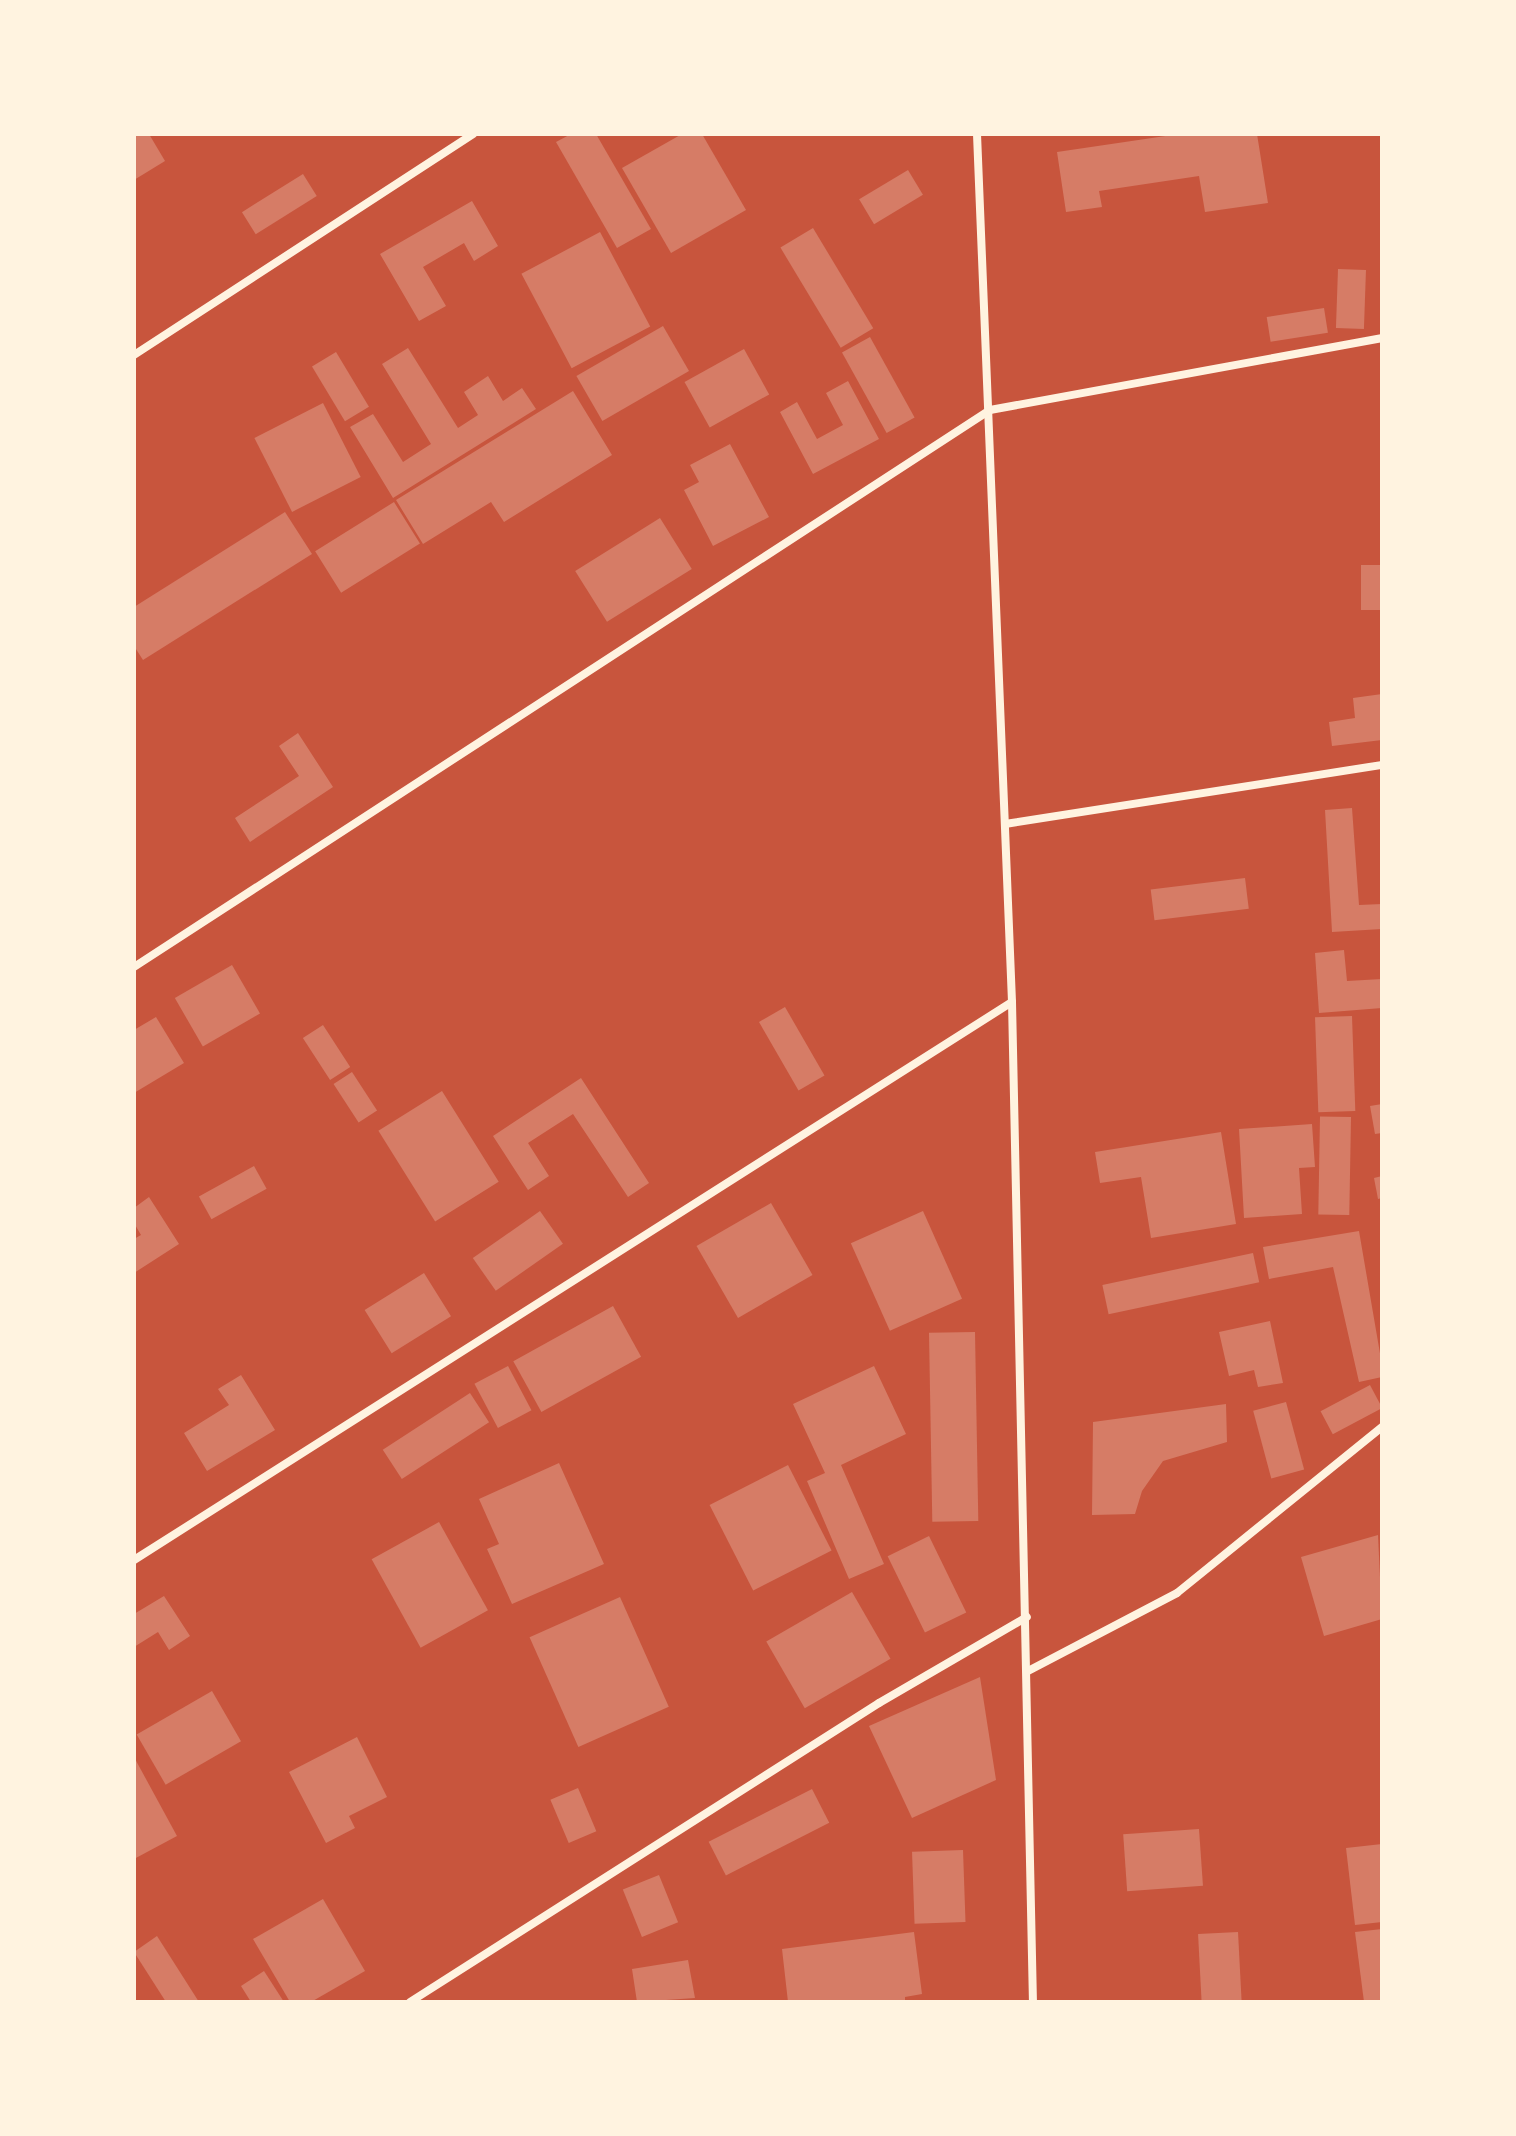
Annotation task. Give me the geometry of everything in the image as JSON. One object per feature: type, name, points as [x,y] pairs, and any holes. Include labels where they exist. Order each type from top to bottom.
[{"type":"street","points":[[134,355],[473,134]]},
{"type":"street","points":[[977,134],[1012,1002],[1033,2002]]},
{"type":"street","points":[[134,967],[990,410],[1382,338]]},
{"type":"street","points":[[1005,824],[1382,765]]},
{"type":"street","points":[[134,1560],[1012,1002]]},
{"type":"street","points":[[1028,1671],[1177,1593],[1382,1427]]},
{"type":"street","points":[[410,2002],[879,1703],[1027,1617]]},
{"type":"building","points":[[134,134],[149,134],[165,161],[134,180]]},
{"type":"building","points":[[571,134],[596,134],[651,229],[617,248],[556,142]]},
{"type":"building","points":[[682,134],[702,134],[746,210],[671,253],[622,168]]},
{"type":"building","points":[[1179,134],[1257,134],[1268,203],[1205,212],[1199,176],[1099,191],[1102,207],[1066,212],[1057,152]]},
{"type":"building","points":[[908,170],[923,195],[874,224],[859,199]]},
{"type":"building","points":[[303,174],[317,196],[256,234],[242,212]]},
{"type":"building","points":[[472,201],[498,246],[474,261],[464,243],[423,267],[446,306],[419,321],[380,254]]},
{"type":"building","points":[[813,228],[873,328],[841,348],[780,248]]},
{"type":"building","points":[[600,232],[650,326],[572,368],[521,274]]},
{"type":"building","points":[[1338,269],[1366,270],[1364,329],[1336,328]]},
{"type":"building","points":[[1324,308],[1328,333],[1271,342],[1267,317]]},
{"type":"building","points":[[663,326],[689,371],[602,421],[576,376]]},
{"type":"building","points":[[870,337],[915,417],[887,433],[842,353]]},
{"type":"building","points":[[408,348],[458,428],[478,415],[464,392],[488,376],[503,401],[522,388],[536,409],[393,498],[350,427],[373,414],[403,462],[431,444],[382,364]]},
{"type":"building","points":[[744,349],[769,394],[710,427],[685,382]]},
{"type":"building","points":[[336,352],[369,407],[345,421],[312,366]]},
{"type":"building","points":[[848,381],[879,439],[813,474],[780,412],[797,402],[817,439],[843,425],[826,393]]},
{"type":"building","points":[[573,391],[612,455],[504,522],[491,502],[423,544],[396,500]]},
{"type":"building","points":[[323,403],[361,477],[292,512],[254,438]]},
{"type":"building","points":[[730,444],[769,517],[713,546],[684,490],[699,482],[690,465]]},
{"type":"building","points":[[394,502],[420,544],[341,593],[315,551]]},
{"type":"building","points":[[285,512],[312,554],[143,660],[134,646],[134,607]]},
{"type":"building","points":[[660,518],[692,569],[607,622],[575,571]]},
{"type":"building","points":[[1361,565],[1382,565],[1382,610],[1361,610]]},
{"type":"building","points":[[1382,694],[1382,740],[1332,746],[1329,722],[1355,718],[1353,698]]},
{"type":"building","points":[[298,733],[333,787],[250,842],[235,818],[299,776],[279,746]]},
{"type":"building","points":[[1352,808],[1359,905],[1382,904],[1382,929],[1332,932],[1325,810]]},
{"type":"building","points":[[1245,878],[1249,909],[1154,920],[1151,890]]},
{"type":"building","points":[[1344,950],[1347,981],[1382,979],[1382,1008],[1319,1013],[1315,953]]},
{"type":"building","points":[[232,965],[260,1013],[203,1046],[175,998]]},
{"type":"building","points":[[785,1007],[825,1075],[799,1090],[759,1022]]},
{"type":"building","points":[[1352,1016],[1355,1111],[1318,1112],[1315,1017]]},
{"type":"building","points":[[156,1017],[184,1063],[134,1093],[134,1030]]},
{"type":"building","points":[[323,1025],[350,1067],[330,1080],[303,1038]]},
{"type":"building","points":[[352,1072],[377,1111],[359,1123],[334,1084]]},
{"type":"building","points":[[581,1078],[649,1183],[628,1197],[573,1114],[528,1143],[549,1176],[528,1190],[493,1136]]},
{"type":"building","points":[[442,1091],[499,1182],[435,1221],[378,1131]]},
{"type":"building","points":[[1382,1104],[1382,1133],[1375,1134],[1370,1106]]},
{"type":"building","points":[[1320,1116],[1351,1117],[1349,1215],[1318,1214]]},
{"type":"building","points":[[1312,1124],[1315,1167],[1299,1168],[1302,1214],[1244,1218],[1239,1129]]},
{"type":"building","points":[[1221,1132],[1236,1224],[1151,1238],[1141,1177],[1100,1183],[1095,1152]]},
{"type":"building","points":[[254,1166],[267,1189],[212,1219],[199,1197]]},
{"type":"building","points":[[1382,1176],[1382,1198],[1378,1199],[1374,1178]]},
{"type":"building","points":[[149,1197],[179,1244],[134,1273],[134,1239],[141,1235],[134,1223],[134,1208]]},
{"type":"building","points":[[771,1203],[813,1275],[738,1318],[697,1246]]},
{"type":"building","points":[[540,1211],[563,1244],[496,1291],[473,1258]]},
{"type":"building","points":[[923,1211],[962,1299],[890,1331],[851,1243]]},
{"type":"building","points":[[1359,1231],[1382,1377],[1359,1382],[1333,1267],[1269,1279],[1263,1247]]},
{"type":"building","points":[[1253,1253],[1259,1282],[1109,1314],[1102,1285]]},
{"type":"building","points":[[424,1273],[451,1316],[392,1353],[365,1310]]},
{"type":"building","points":[[613,1306],[641,1357],[541,1412],[513,1361]]},
{"type":"building","points":[[1270,1321],[1283,1383],[1258,1387],[1254,1370],[1229,1376],[1219,1332]]},
{"type":"building","points":[[975,1332],[978,1521],[932,1522],[929,1333]]},
{"type":"building","points":[[508,1366],[531,1410],[498,1428],[474,1384]]},
{"type":"building","points":[[874,1366],[906,1434],[841,1465],[884,1564],[849,1579],[807,1481],[825,1473],[793,1404]]},
{"type":"building","points":[[241,1375],[275,1430],[207,1471],[184,1433],[229,1405],[218,1389]]},
{"type":"building","points":[[1370,1385],[1382,1408],[1333,1434],[1321,1411]]},
{"type":"building","points":[[470,1393],[489,1422],[402,1479],[383,1450]]},
{"type":"building","points":[[1286,1402],[1304,1470],[1271,1478],[1253,1411]]},
{"type":"building","points":[[1226,1404],[1227,1442],[1163,1461],[1142,1491],[1135,1514],[1092,1515],[1093,1422]]},
{"type":"building","points":[[559,1463],[604,1564],[512,1604],[487,1549],[499,1544],[479,1499]]},
{"type":"building","points":[[788,1465],[832,1551],[753,1590],[710,1505]]},
{"type":"building","points":[[439,1522],[488,1610],[421,1648],[372,1559]]},
{"type":"building","points":[[1378,1535],[1382,1619],[1324,1636],[1301,1557]]},
{"type":"building","points":[[929,1536],[966,1612],[925,1633],[888,1556]]},
{"type":"building","points":[[852,1592],[891,1659],[805,1708],[766,1642]]},
{"type":"building","points":[[164,1596],[190,1636],[169,1650],[158,1632],[134,1647],[134,1614]]},
{"type":"building","points":[[620,1597],[669,1707],[578,1747],[530,1637]]},
{"type":"building","points":[[980,1677],[996,1780],[912,1818],[869,1726]]},
{"type":"building","points":[[212,1691],[241,1741],[166,1785],[137,1734]]},
{"type":"building","points":[[357,1737],[387,1797],[349,1816],[355,1828],[326,1843],[289,1772]]},
{"type":"building","points":[[134,1757],[177,1836],[134,1859]]},
{"type":"building","points":[[578,1788],[596,1831],[569,1843],[550,1800]]},
{"type":"building","points":[[812,1789],[829,1823],[726,1876],[709,1842]]},
{"type":"building","points":[[1199,1829],[1203,1886],[1127,1891],[1123,1834]]},
{"type":"building","points":[[1382,1844],[1382,1922],[1355,1925],[1346,1848]]},
{"type":"building","points":[[963,1850],[966,1922],[915,1924],[912,1852]]},
{"type":"building","points":[[659,1875],[678,1922],[642,1937],[623,1890]]},
{"type":"building","points":[[323,1899],[365,1971],[311,2002],[290,2002],[253,1939]]},
{"type":"building","points":[[1382,1929],[1382,2002],[1364,2002],[1355,1932]]},
{"type":"building","points":[[914,1932],[922,1994],[905,1997],[905,2002],[788,2002],[782,1949]]},
{"type":"building","points":[[1238,1932],[1242,2002],[1202,2002],[1198,1934]]},
{"type":"building","points":[[157,1936],[199,2002],[166,2002],[134,1952]]},
{"type":"building","points":[[688,1960],[695,1998],[637,2002],[632,1969]]},
{"type":"building","points":[[264,1971],[284,2002],[251,2002],[241,1986]]}]
